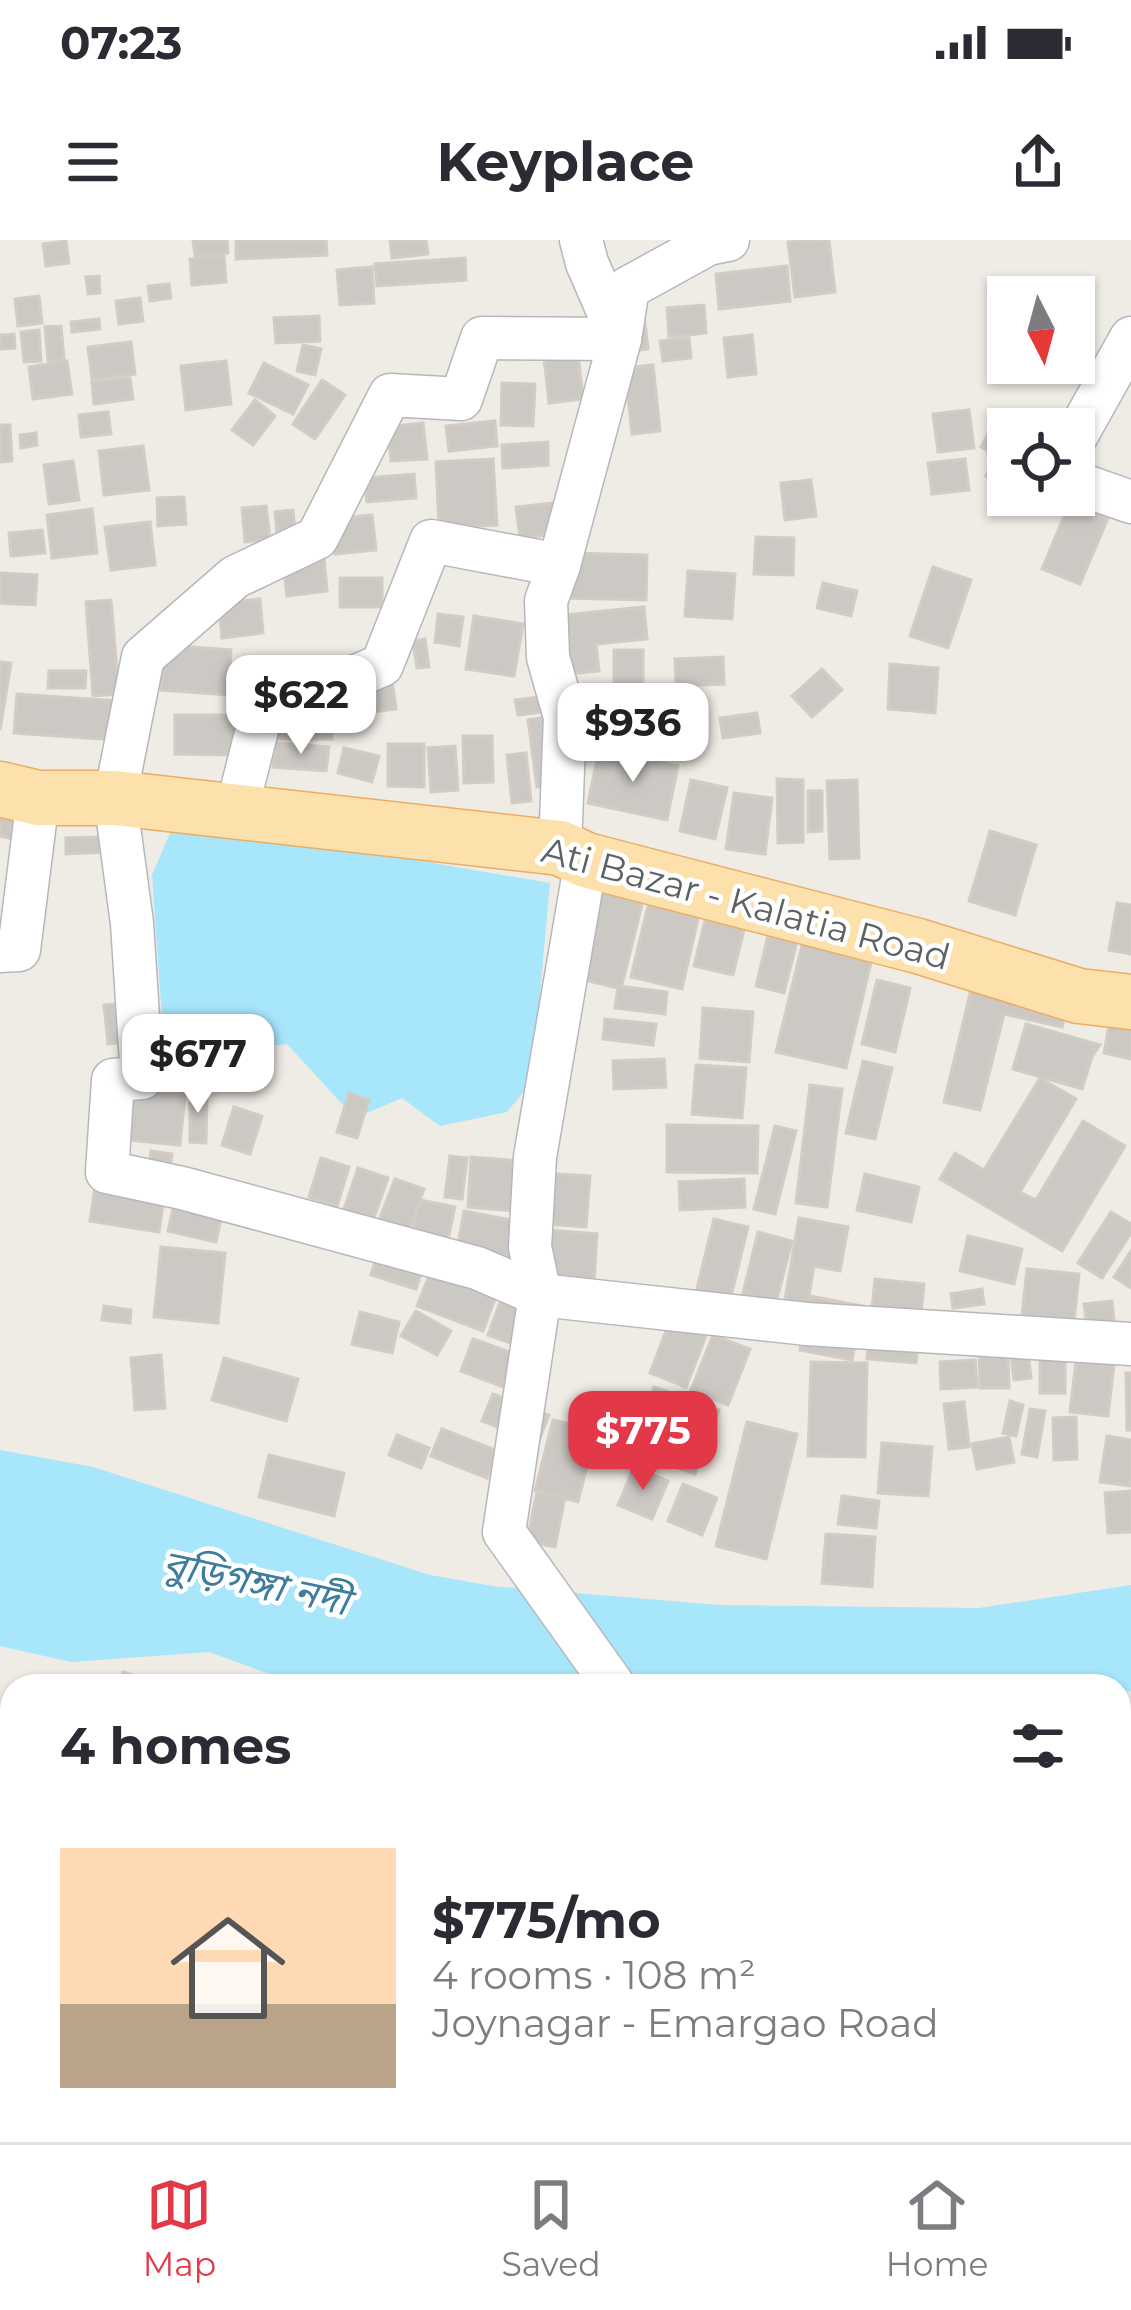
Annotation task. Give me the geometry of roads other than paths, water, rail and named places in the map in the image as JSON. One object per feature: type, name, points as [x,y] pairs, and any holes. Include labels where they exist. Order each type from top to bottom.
[{"type":"main road","name":"Ati Bazar - Kalatia Road","points":[[19,793],[115,798],[573,854],[918,946],[1079,996],[1131,1002]]},
{"type":"street","points":[[581,240],[620,339]]},
{"type":"street","points":[[605,1674],[504,1532],[540,1295],[530,1247],[536,1157],[573,854],[565,717],[548,657],[546,601],[560,565],[620,339],[628,288],[708,244],[728,240]]},
{"type":"street","points":[[620,339],[482,338],[461,399],[390,395],[317,538],[235,577],[142,657],[115,798],[132,923],[142,1078],[113,1080],[107,1172],[477,1268],[540,1295],[807,1324],[1131,1344]]},
{"type":"street","points":[[1092,408],[1131,338]]},
{"type":"street","points":[[1095,489],[1131,502]]},
{"type":"street","points":[[236,812],[260,718],[382,665],[431,542],[560,565]]},
{"type":"street","points":[[0,951],[19,950],[19,793]]},
{"type":"water","points":[[176,819],[550,883],[532,1082],[507,1112],[440,1126],[402,1098],[355,1118],[287,1044],[221,1051],[162,1018],[152,875]]},
{"type":"water","name":"বুড়িগঙ্গা নদী","points":[[0,1450],[93,1467],[430,1575],[493,1586],[719,1605],[979,1608],[1131,1585],[1131,1674],[270,1674],[209,1652],[71,1662],[0,1646]]}]
